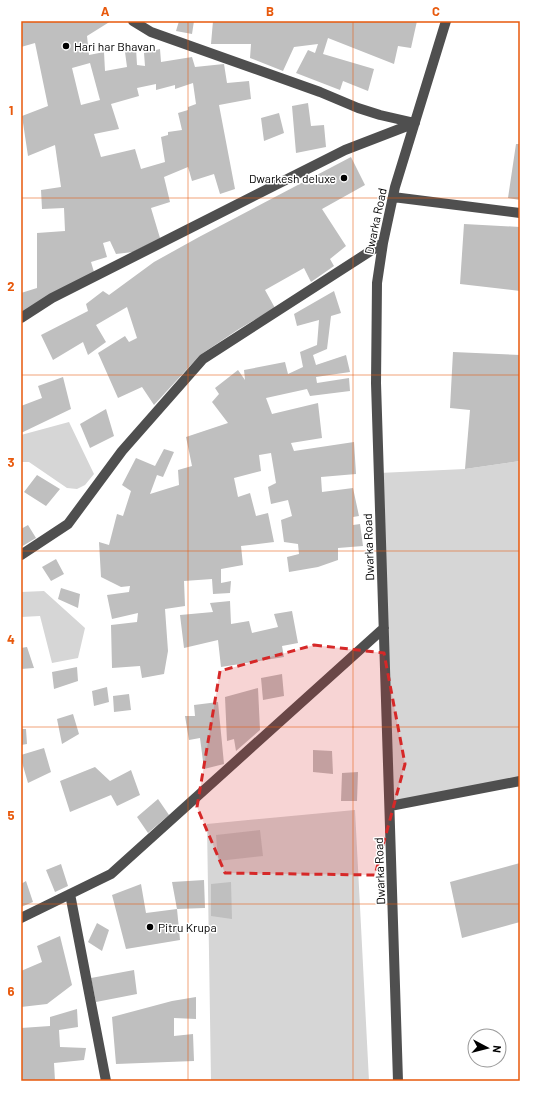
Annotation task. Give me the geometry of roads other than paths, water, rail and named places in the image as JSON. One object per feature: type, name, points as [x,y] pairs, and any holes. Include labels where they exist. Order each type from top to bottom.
[{"type":"street","points":[[132,21],[151,32],[320,92],[358,108],[415,123]]},
{"type":"street","name":"Dwarka Road","points":[[398,1081],[376,383],[377,283],[383,243],[393,197],[446,21]]},
{"type":"street","points":[[21,318],[52,298],[345,150],[415,123]]},
{"type":"street","points":[[393,197],[520,213]]},
{"type":"street","points":[[21,555],[68,524],[122,451],[203,359],[383,243]]},
{"type":"street","points":[[21,918],[111,874],[384,628]]},
{"type":"street","points":[[390,806],[520,781]]},
{"type":"street","points":[[70,894],[106,1081]]},
{"type":"place","name":"Hari har Bhavan","points":[[66,46]]},
{"type":"place","name":"Dwarkesh deluxe","points":[[344,178]]},
{"type":"place","name":"Pitru Krupa","points":[[150,927]]}]
